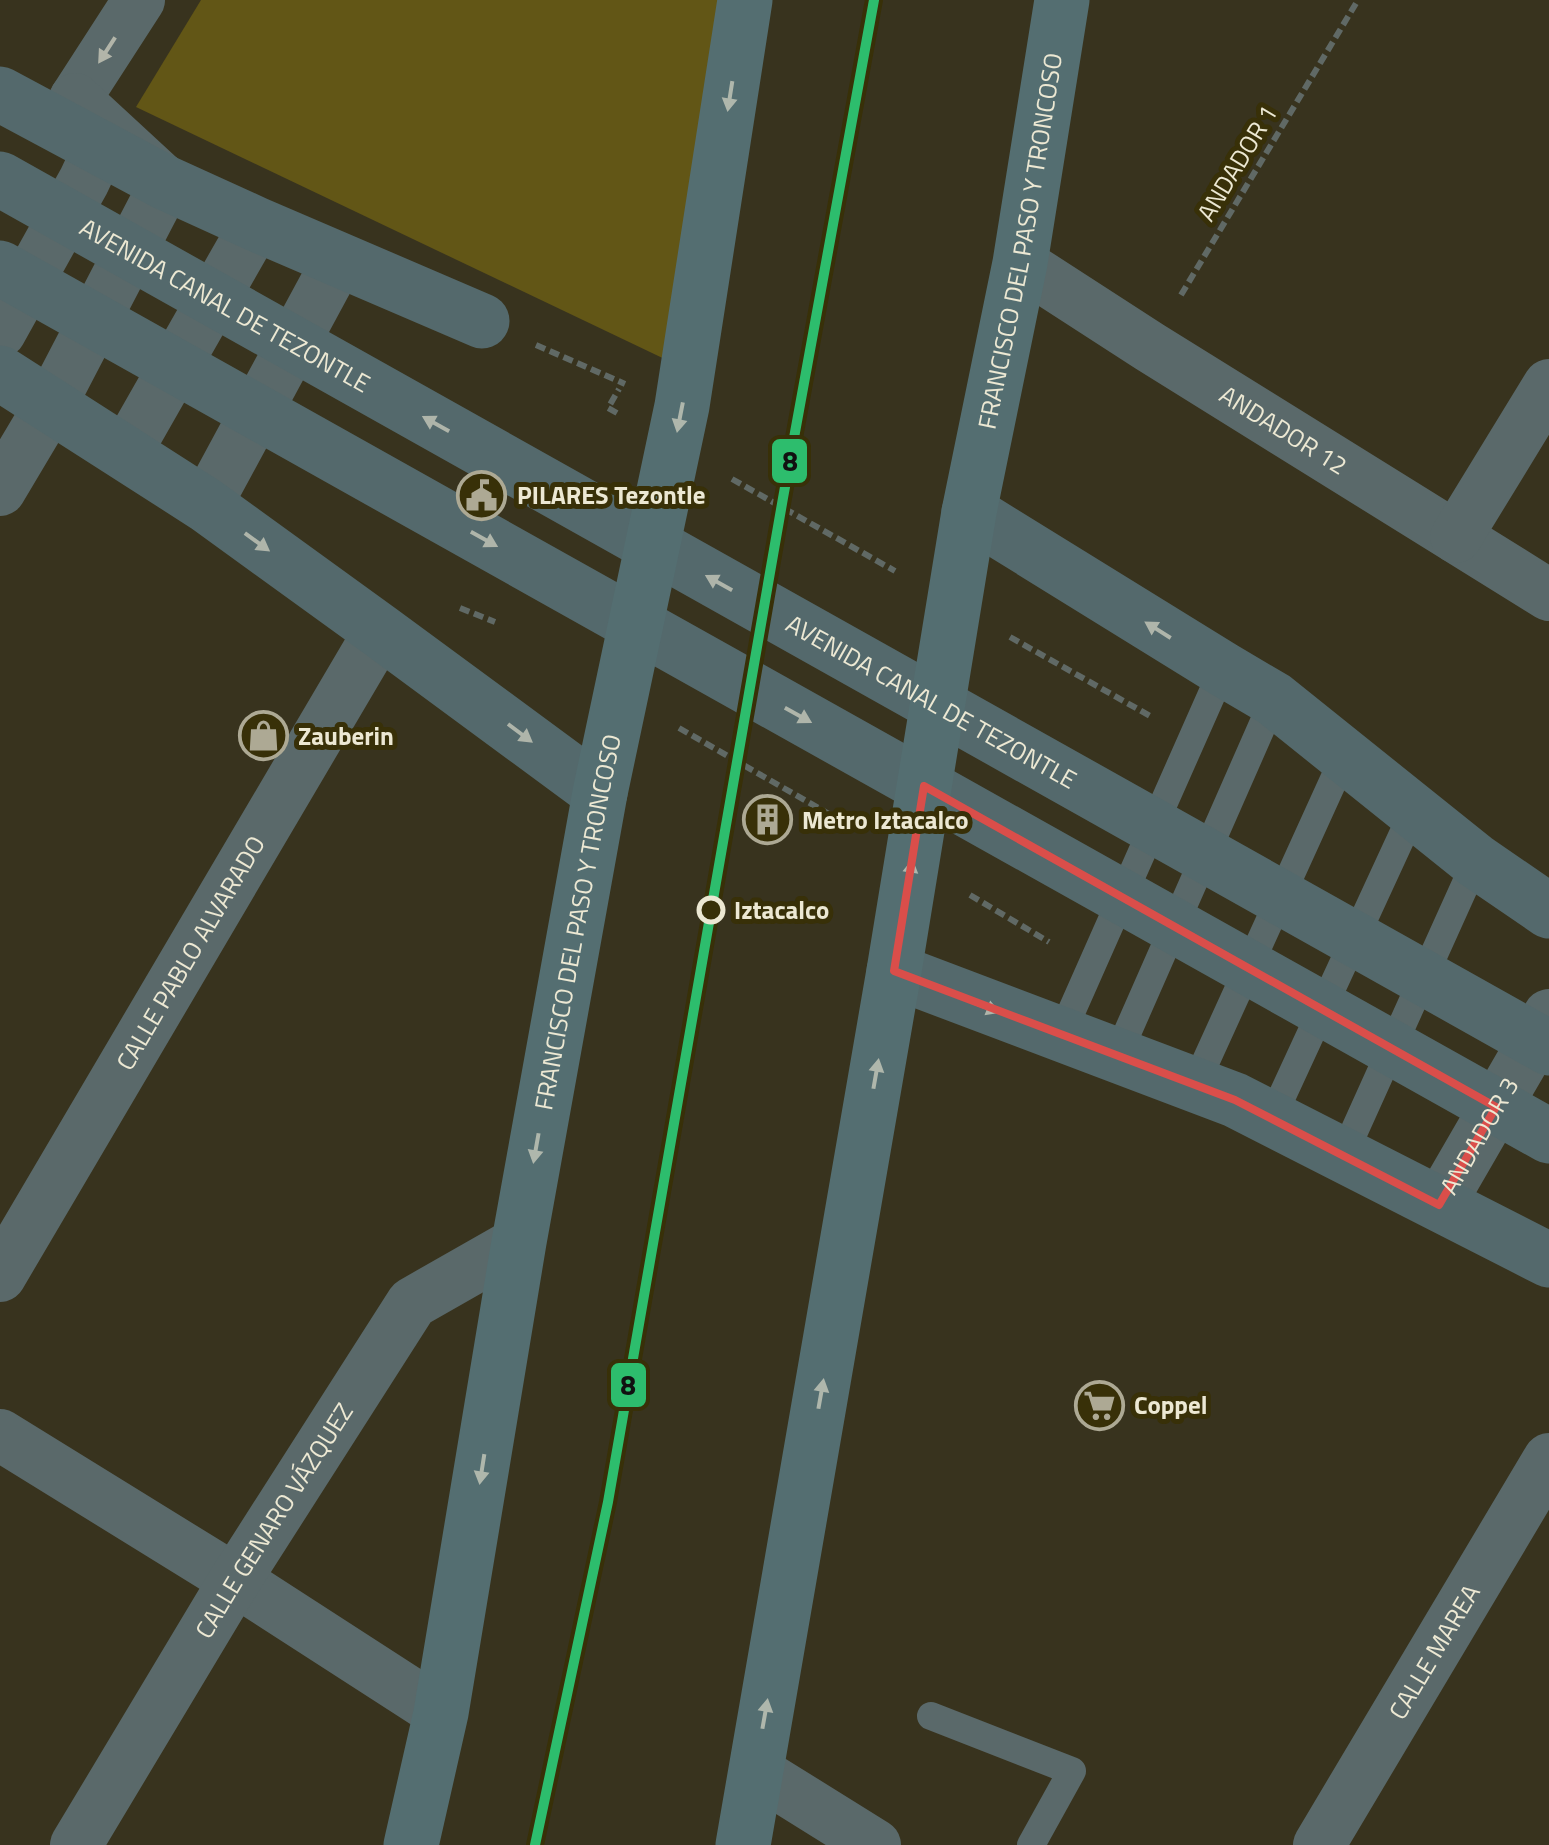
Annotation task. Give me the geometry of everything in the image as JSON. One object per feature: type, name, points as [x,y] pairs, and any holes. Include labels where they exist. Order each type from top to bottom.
[{"type":"main road","name":"FRANCISCO DEL PASO Y TRONCOSO","points":[[411,1845],[441,1713],[519,1242],[600,793],[682,406],[745,0]]},
{"type":"main road","name":"FRANCISCO DEL PASO Y TRONCOSO","points":[[743,1845],[969,512],[1020,263],[1062,0]]},
{"type":"street","points":[[74,99],[139,0]]},
{"type":"street","points":[[0,94],[166,183],[482,321]]},
{"type":"street","points":[[74,99],[99,149]]},
{"type":"street","points":[[74,99],[166,183]]},
{"type":"street","points":[[0,332],[99,149]]},
{"type":"street","name":"AVENIDA CANAL DE TEZONTLE","points":[[0,179],[1549,1048]]},
{"type":"street","points":[[0,490],[50,406],[166,183]]},
{"type":"street","points":[[126,454],[256,224]]},
{"type":"street","points":[[206,506],[338,259]]},
{"type":"street","name":"ANDADOR 12","points":[[1020,263],[1549,595]]},
{"type":"street","points":[[0,268],[1549,1136]]},
{"type":"street","points":[[0,374],[206,506],[600,793]]},
{"type":"street","points":[[1456,538],[1549,385]]},
{"type":"street","points":[[969,512],[1274,699],[1476,861],[1549,912]]},
{"type":"street","name":"CALLE PABLO ALVARADO","points":[[0,1276],[380,630]]},
{"type":"street","points":[[894,971],[1234,1100],[1439,1205],[1546,1244]]},
{"type":"street","name":"ANDADOR 3","points":[[1439,1205],[1549,1015]]},
{"type":"street","name":"CALLE GENARO VÁZQUEZ","points":[[76,1845],[236,1580],[412,1303],[519,1242]]},
{"type":"street","points":[[0,1434],[441,1713]]},
{"type":"street","name":"CALLE MAREA","points":[[1319,1845],[1549,1459]]},
{"type":"street","points":[[756,1771],[875,1845]]},
{"type":"lane","points":[[1061,1035],[1222,670]]},
{"type":"lane","points":[[1117,1056],[1274,699]]},
{"type":"lane","points":[[1195,1086],[1345,755]]},
{"type":"lane","points":[[1272,1120],[1414,810]]},
{"type":"lane","points":[[1343,1156],[1476,861]]},
{"type":"lane","points":[[931,1716],[1072,1770],[1031,1845]]},
{"type":"path","name":"ANDADOR 1","points":[[1150,347],[1358,0]]},
{"type":"path","points":[[482,321],[622,383]]},
{"type":"path","points":[[664,720],[867,836]]},
{"type":"path","points":[[968,894],[1019,924]]},
{"type":"highlighted area","points":[[924,786],[1496,1107],[1439,1205],[1235,1100],[894,971]]},
{"type":"shaded area","points":[[201,0],[722,0],[673,363],[136,107]]},
{"type":"transit line","name":"8","points":[[535,1845],[608,1502],[874,0]]},
{"type":"place","name":"PILARES Tezontle","points":[[482,495]]},
{"type":"place","name":"Zauberin","points":[[263,736]]},
{"type":"place","name":"Metro Iztacalco","points":[[767,820]]},
{"type":"place","name":"Iztacalco","points":[[711,910]]},
{"type":"place","name":"Coppel","points":[[1099,1405]]}]
